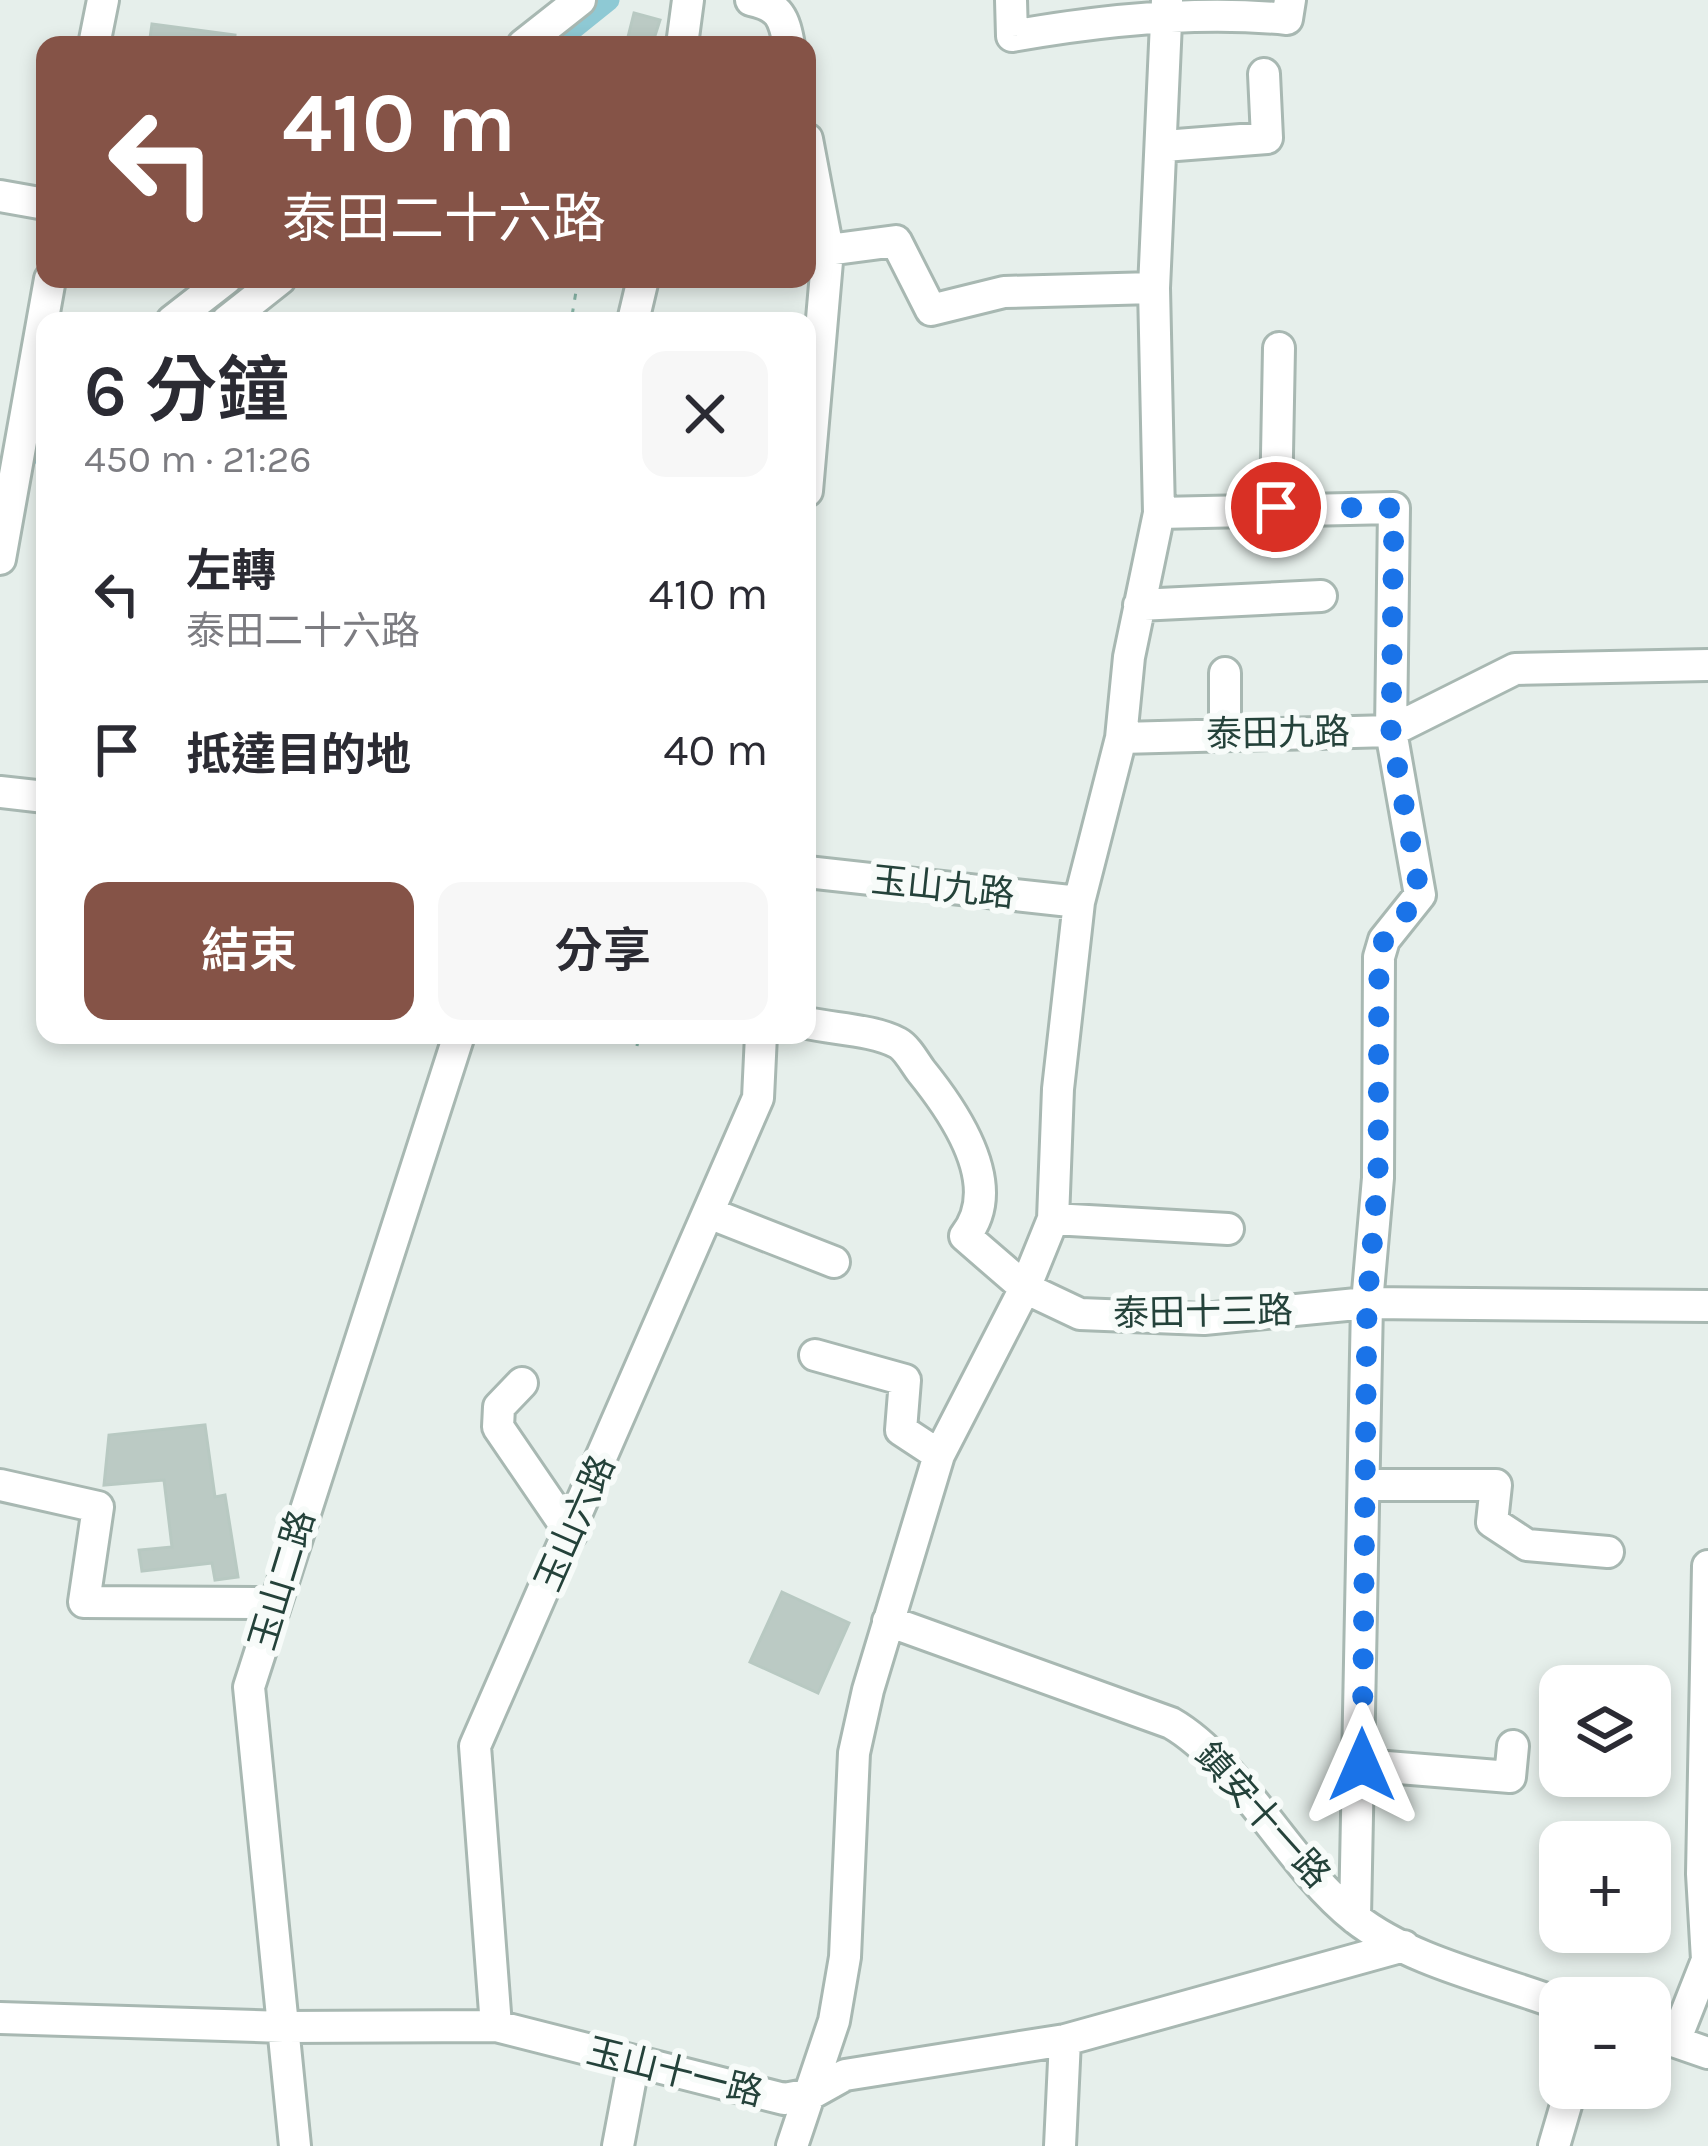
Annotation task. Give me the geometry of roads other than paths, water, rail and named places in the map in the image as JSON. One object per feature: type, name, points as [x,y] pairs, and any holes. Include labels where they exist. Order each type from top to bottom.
[{"type":"street","points":[[96,36],[103,0]]},
{"type":"street","points":[[534,36],[580,0]]},
{"type":"street","points":[[683,36],[688,0]]},
{"type":"street","points":[[751,0],[771,5],[784,16],[787,36]]},
{"type":"street","points":[[1011,0],[1012,36],[1168,10],[1287,20],[1290,0]]},
{"type":"street","points":[[792,2146],[812,2094],[845,1958],[854,1753],[888,1621],[939,1454],[1024,1288],[1053,1220],[1058,1089],[1079,902],[1121,739],[1138,605],[1160,513],[1154,288],[1168,10]]},
{"type":"street","points":[[1164,146],[1267,138],[1264,74]]},
{"type":"street","points":[[816,187],[828,250],[816,388]]},
{"type":"street","points":[[0,196],[36,202]]},
{"type":"street","points":[[828,250],[896,241],[931,310],[1004,292],[1154,288]]},
{"type":"street","points":[[184,312],[214,288]]},
{"type":"street","points":[[238,312],[269,288]]},
{"type":"street","points":[[1276,507],[1279,348]]},
{"type":"street","points":[[0,457],[35,428]]},
{"type":"street","points":[[0,559],[14,490],[35,428]]},
{"type":"street","points":[[14,490],[36,473]]},
{"type":"street","points":[[1160,513],[1394,508],[1391,731],[1420,895],[1384,940],[1379,957],[1378,1178],[1367,1304],[1362,1765],[1355,1918]]},
{"type":"street","points":[[1138,605],[1321,596]]},
{"type":"street","name":"泰田九路","points":[[1121,739],[1391,731],[1515,669],[1708,665]]},
{"type":"street","points":[[1225,673],[1225,733]]},
{"type":"street","points":[[0,792],[36,796]]},
{"type":"street","name":"玉山九路","points":[[816,873],[1079,902]]},
{"type":"street","name":"泰田十三路","points":[[816,1025],[899,1043],[945,1100],[971,1152],[982,1199],[978,1220],[965,1236],[1024,1288],[1080,1314],[1204,1319],[1367,1304],[1708,1306]]},
{"type":"street","name":"玉山二路","points":[[295,2146],[249,1687],[456,1044]]},
{"type":"street","name":"玉山六路","points":[[496,2026],[475,1746],[758,1098],[761,1044]]},
{"type":"street","points":[[709,1213],[834,1262]]},
{"type":"street","points":[[1053,1220],[1228,1229]]},
{"type":"street","points":[[815,1355],[905,1380],[901,1430],[939,1454]]},
{"type":"street","points":[[522,1384],[500,1407],[498,1427],[571,1534]]},
{"type":"street","points":[[1364,1484],[1496,1485],[1492,1522],[1527,1545],[1608,1552]]},
{"type":"street","points":[[0,1485],[98,1507],[84,1602],[274,1603]]},
{"type":"street","points":[[1671,2023],[1707,1960],[1708,1566]]},
{"type":"street","name":"鎮安十一路","points":[[888,1621],[1171,1723],[1195,1737],[1274,1833],[1355,1918],[1404,1946],[1539,1995]]},
{"type":"street","points":[[1362,1765],[1510,1777],[1514,1746]]},
{"type":"street","name":"玉山十一路","points":[[0,2018],[284,2027],[496,2026],[784,2099],[812,2094],[845,2075],[1065,2040],[1404,1946]]},
{"type":"street","points":[[1060,2146],[1065,2040]]},
{"type":"street","points":[[1671,2040],[1708,2053]]},
{"type":"street","points":[[618,2146],[634,2061]]},
{"type":"street","points":[[1554,2146],[1565,2109]]},
{"type":"waterway","points":[[564,36],[609,0]]},
{"type":"waterway","points":[[213,312],[243,288]]},
{"type":"waterway","points":[[14,467],[36,450]]}]
